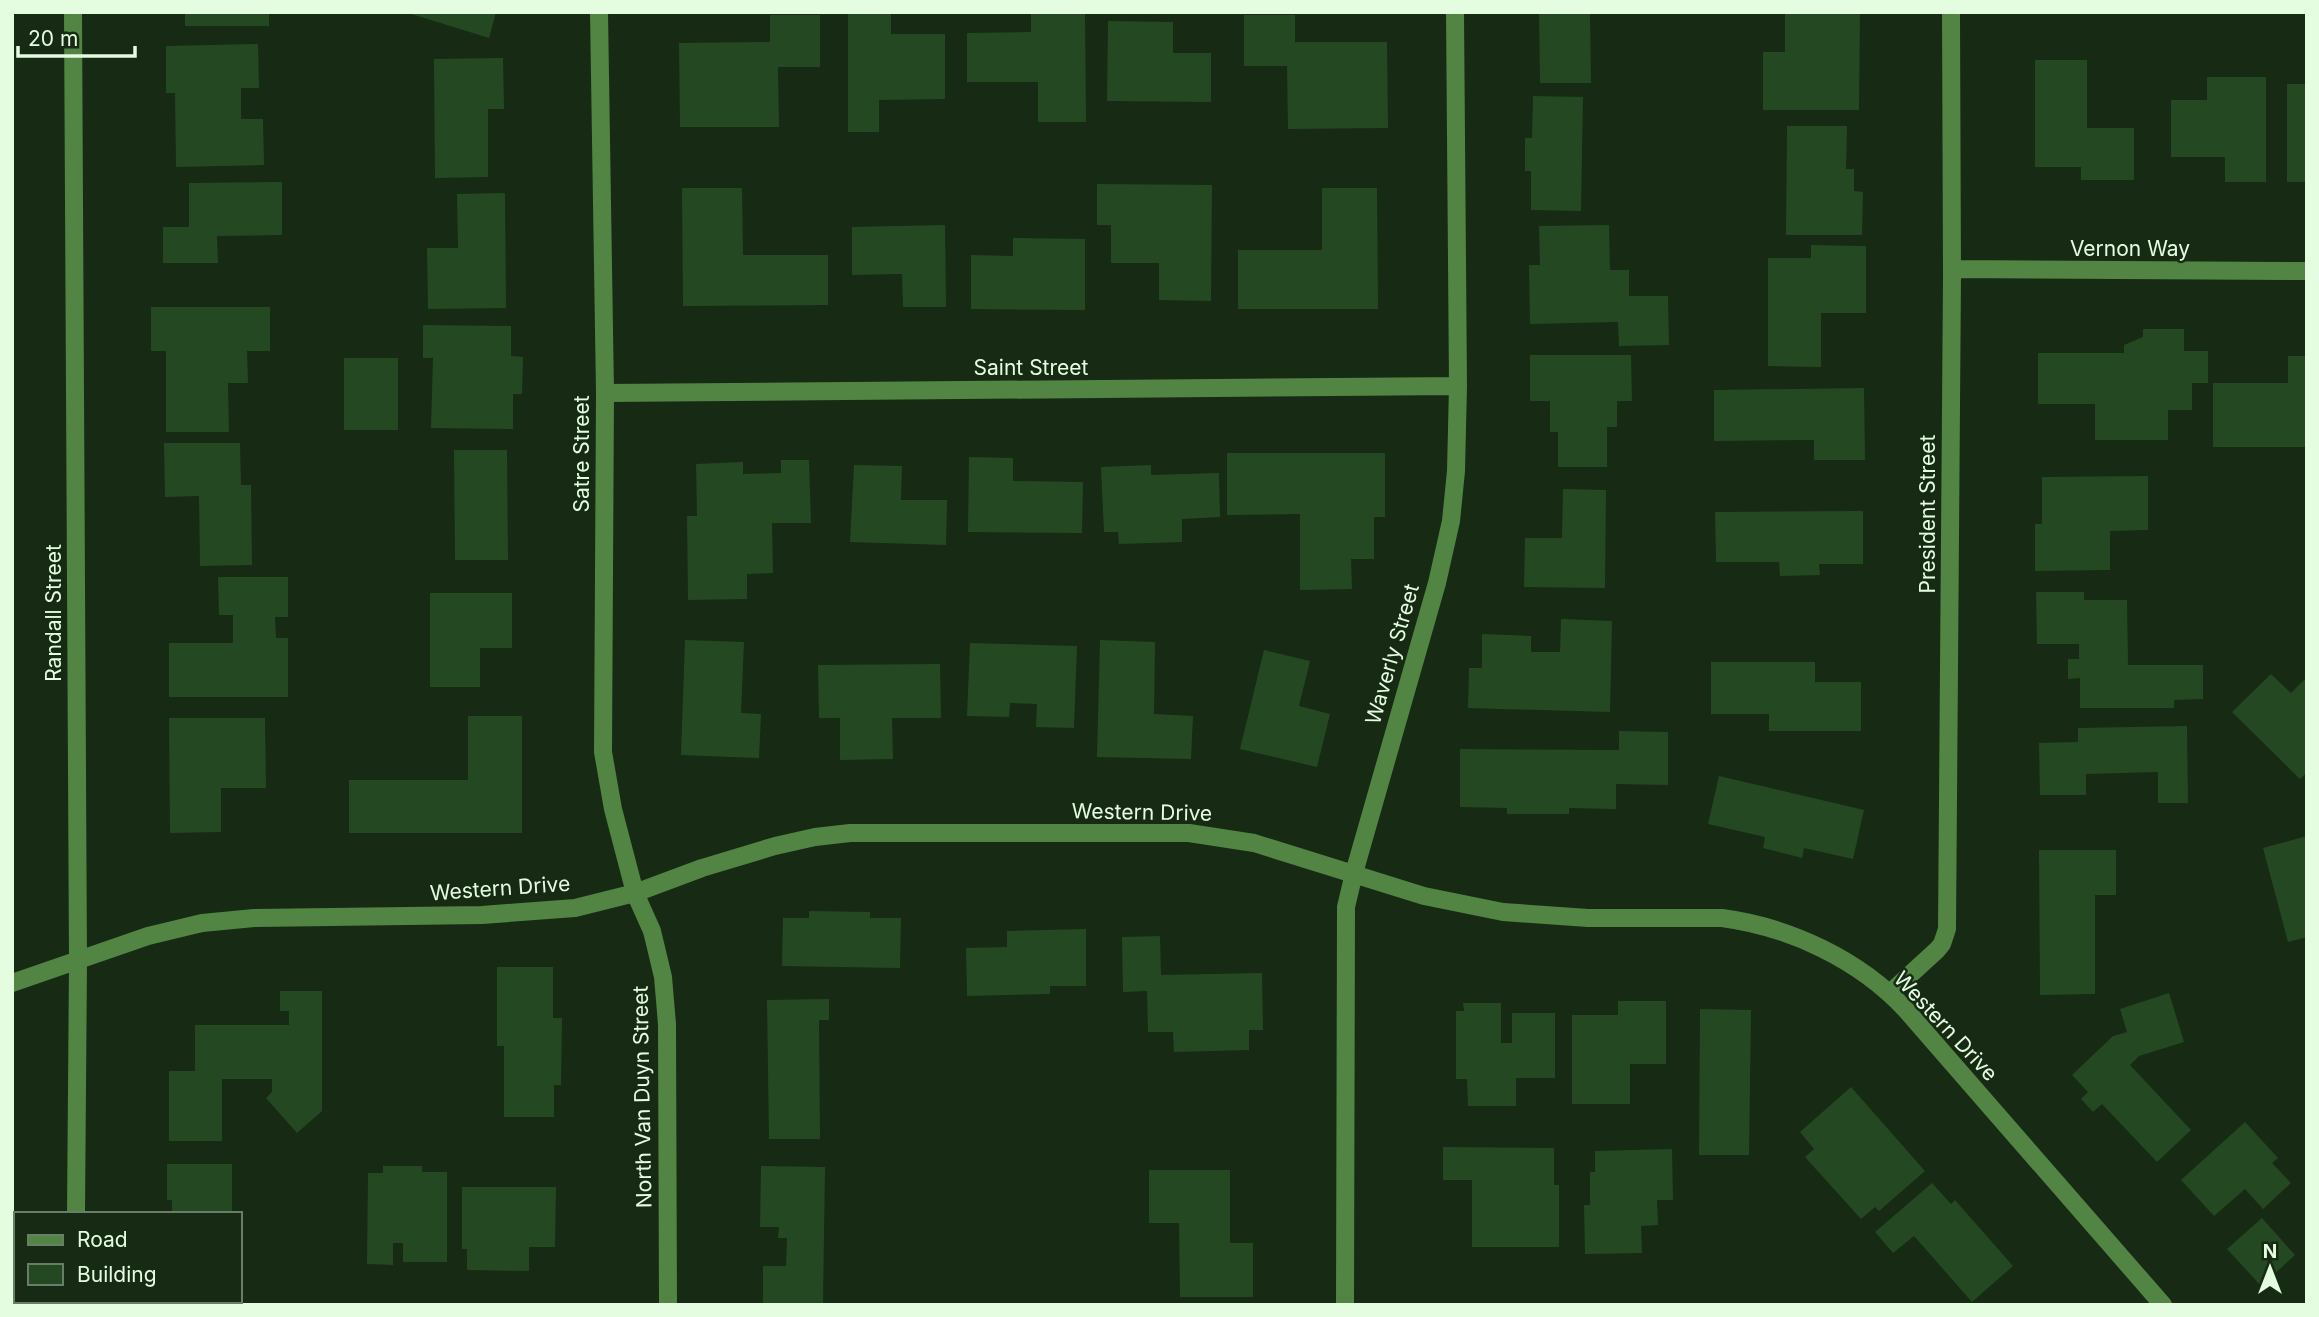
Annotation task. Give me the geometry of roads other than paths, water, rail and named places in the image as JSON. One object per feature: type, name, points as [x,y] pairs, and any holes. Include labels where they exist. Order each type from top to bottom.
[{"type":"street","name":"Randall Street","points":[[73,12],[78,962],[76,1212]]},
{"type":"street","name":"Satre Street","points":[[599,12],[604,393],[603,751],[613,809],[635,893]]},
{"type":"street","name":"Waverly Street","points":[[1345,1305],[1345,924],[1354,873],[1445,551],[1455,492],[1458,386],[1455,12]]},
{"type":"street","name":"President Street","points":[[1890,993],[1937,950],[1947,929],[1952,269],[1951,12]]},
{"type":"street","name":"Vernon Way","points":[[1952,269],[2307,271]]},
{"type":"street","name":"Saint Street","points":[[604,393],[1458,386]]},
{"type":"street","name":"Western Drive","points":[[12,983],[148,936],[202,923],[254,918],[482,915],[575,908],[635,893],[702,868],[775,846],[815,837],[850,833],[1189,833],[1254,843],[1424,896],[1503,912],[1576,917],[1723,918],[1767,926],[1835,956],[1890,993],[2163,1305]]},
{"type":"street","name":"North Van Duyn Street","points":[[635,893],[658,952],[666,1002],[668,1305]]}]
